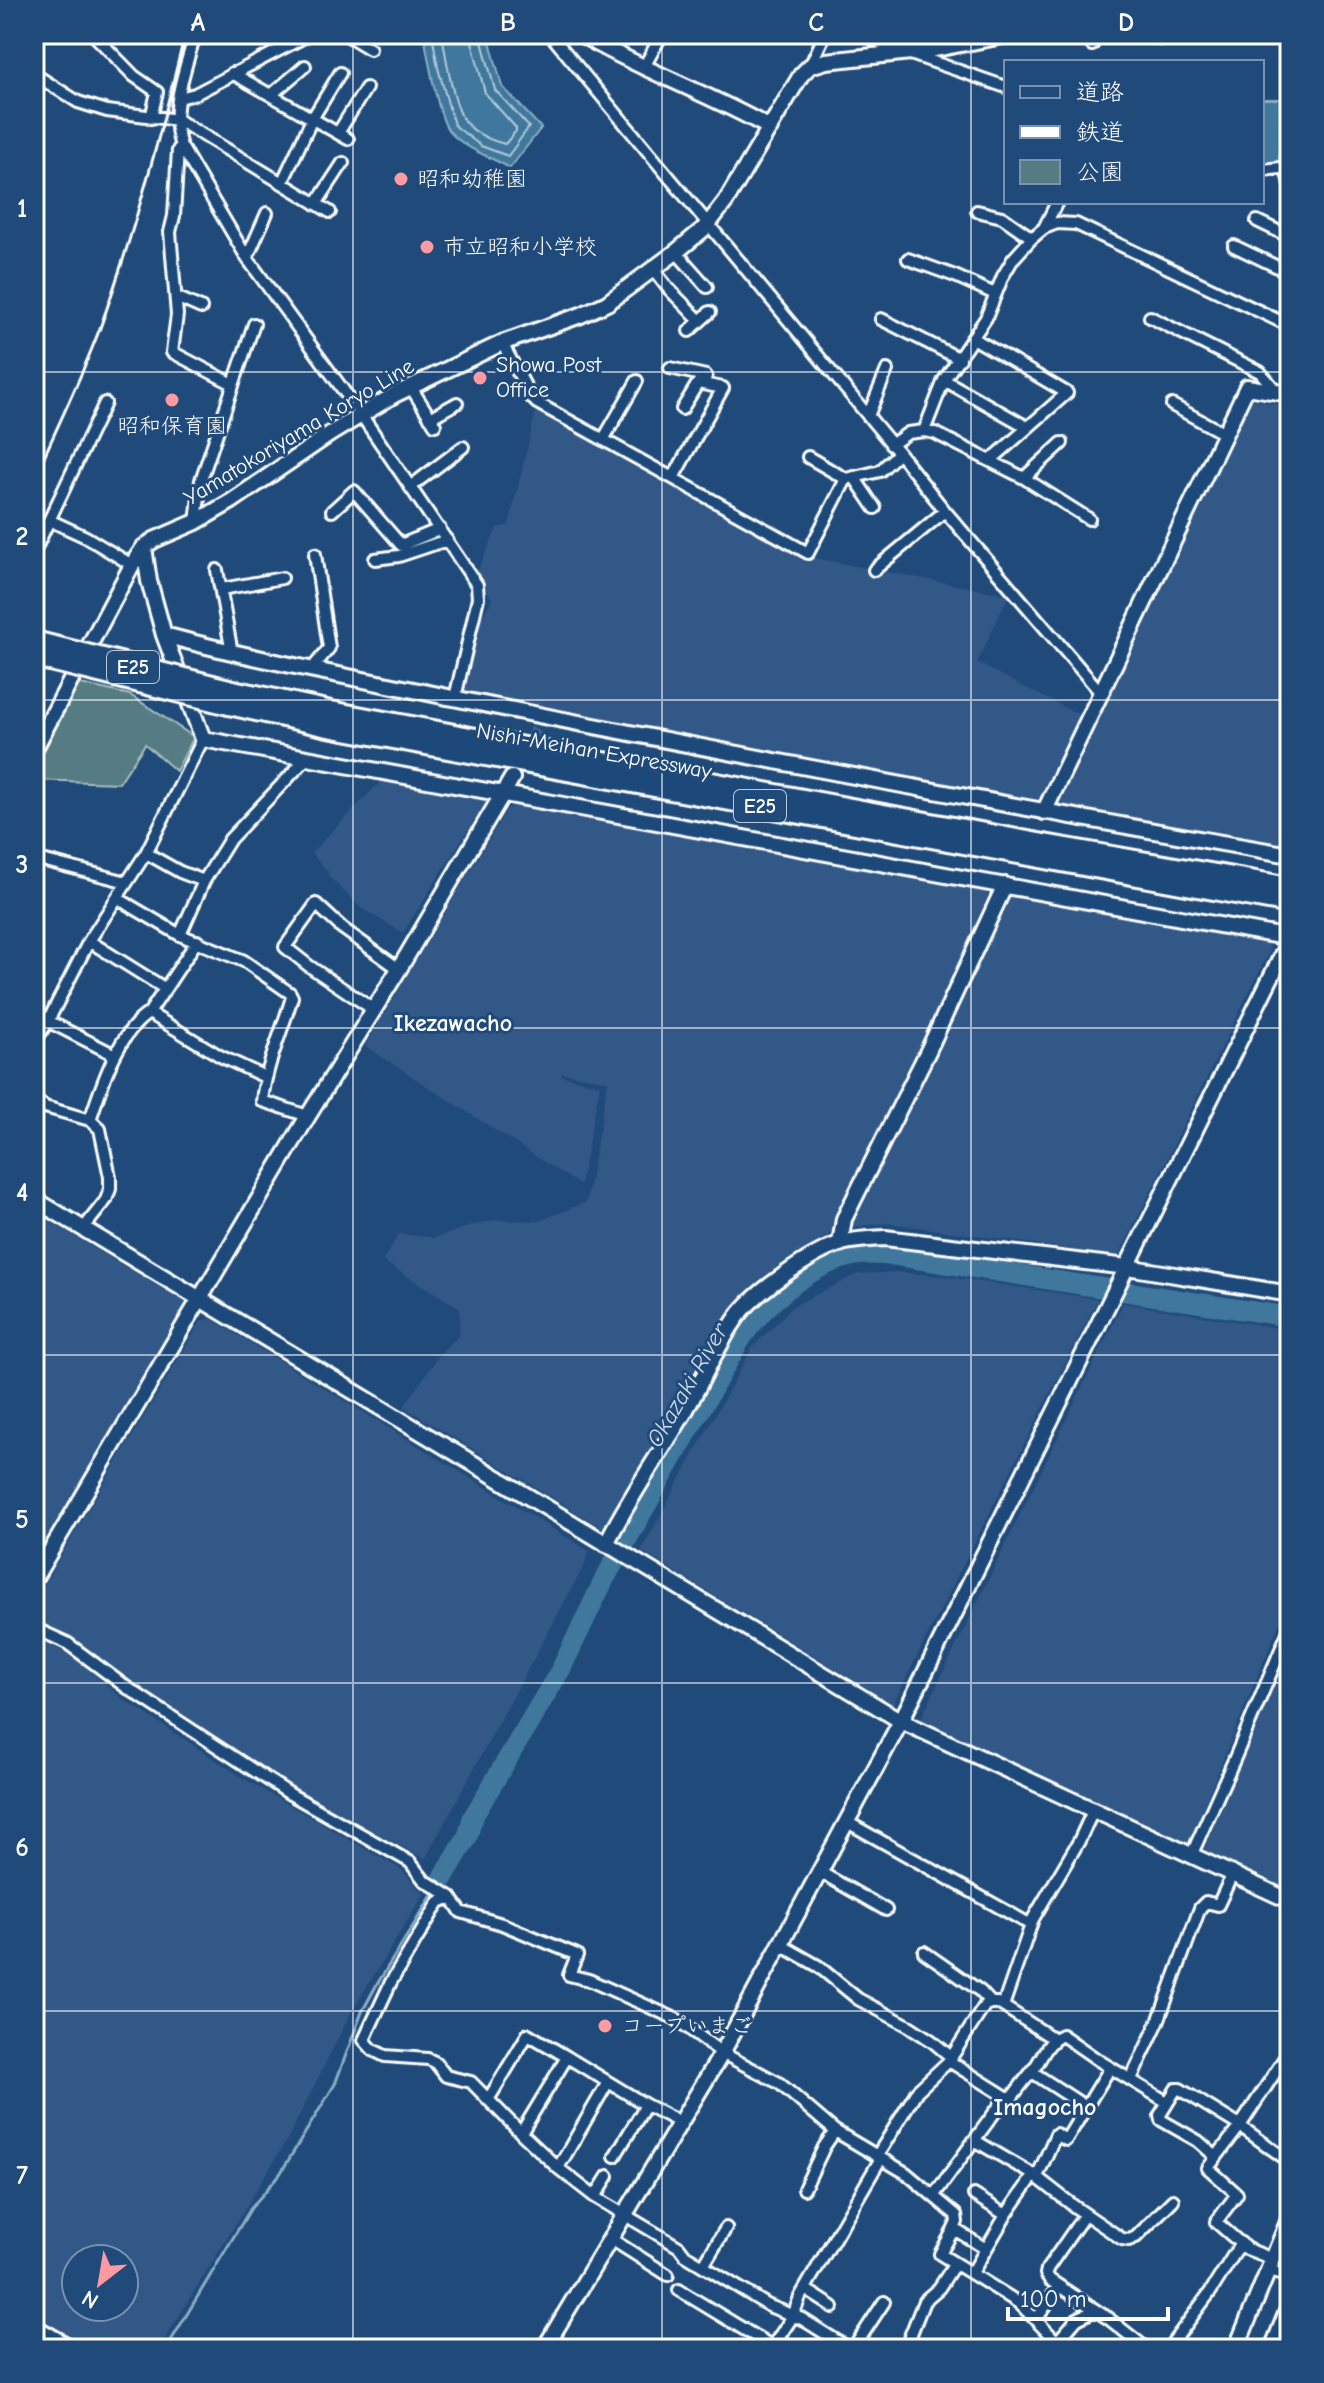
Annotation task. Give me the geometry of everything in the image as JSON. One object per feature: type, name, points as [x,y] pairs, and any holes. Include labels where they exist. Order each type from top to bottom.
[{"type":"highway","name":"Nishi-Meihan Expressway","points":[[34,641],[328,727],[1290,904]]},
{"type":"highway","name":"Nishi-Meihan Expressway","points":[[34,657],[231,698],[346,714],[1290,887]]},
{"type":"highway","points":[[1043,859],[1290,914]]},
{"type":"highway","points":[[1190,870],[1290,879]]},
{"type":"highway","points":[[34,2329],[69,2349]]},
{"type":"street","points":[[93,34],[134,76],[157,92],[151,118]]},
{"type":"street","points":[[195,34],[179,98],[177,134],[181,146],[247,258],[362,416],[477,585],[478,594],[455,698]]},
{"type":"street","points":[[179,98],[195,94],[310,34]]},
{"type":"street","points":[[345,34],[370,49]]},
{"type":"street","points":[[550,34],[945,511],[1101,693]]},
{"type":"street","points":[[580,34],[597,38],[616,55],[711,97],[770,128]]},
{"type":"street","points":[[644,67],[662,34]]},
{"type":"street","points":[[810,66],[825,34]]},
{"type":"street","points":[[862,34],[1004,86]]},
{"type":"street","points":[[810,66],[826,61],[909,53],[964,39],[1013,34]]},
{"type":"street","points":[[1092,45],[1099,34]]},
{"type":"street","points":[[1148,34],[1161,39]]},
{"type":"street","points":[[271,95],[305,66]]},
{"type":"street","name":"Yamatokoriyama Koryo Line","points":[[34,750],[144,547],[232,501],[330,434],[410,386],[502,343],[607,303],[709,224],[801,75],[810,66]]},
{"type":"street","points":[[232,73],[343,136],[366,88]]},
{"type":"street","points":[[282,183],[312,119],[340,73]]},
{"type":"street","points":[[34,74],[78,102],[107,111],[178,120],[330,212]]},
{"type":"street","points":[[181,146],[178,150],[174,216],[170,232],[177,315],[172,352],[233,384]]},
{"type":"street","points":[[316,204],[343,163]]},
{"type":"street","points":[[1264,170],[1287,167],[1290,182]]},
{"type":"street","points":[[1044,228],[1056,204]]},
{"type":"street","points":[[977,211],[1002,217],[1032,238]]},
{"type":"street","points":[[247,258],[267,213]]},
{"type":"street","points":[[1257,221],[1290,237]]},
{"type":"street","points":[[924,431],[944,380],[986,318],[1013,259],[1044,228],[1057,223],[1076,224],[1290,326]]},
{"type":"street","points":[[1234,246],[1290,273]]},
{"type":"street","points":[[676,252],[707,287]]},
{"type":"street","points":[[908,259],[995,294]]},
{"type":"street","points":[[653,269],[700,321]]},
{"type":"street","points":[[176,297],[201,308]]},
{"type":"street","points":[[689,331],[710,312]]},
{"type":"street","points":[[1150,317],[1260,372],[1284,393]]},
{"type":"street","points":[[881,319],[960,359]]},
{"type":"street","points":[[196,522],[201,480],[254,324]]},
{"type":"street","points":[[973,338],[1067,393],[990,461]]},
{"type":"street","points":[[502,343],[537,403],[808,553],[850,478],[880,471],[908,433],[924,431],[935,433],[1024,478],[1089,519]]},
{"type":"street","points":[[670,368],[706,376],[704,384]]},
{"type":"street","points":[[868,416],[887,370]]},
{"type":"street","points":[[944,380],[1027,427]]},
{"type":"street","points":[[603,440],[637,381]]},
{"type":"street","points":[[673,478],[723,388],[698,383],[682,409]]},
{"type":"street","points":[[410,386],[433,422],[457,403]]},
{"type":"street","points":[[1044,812],[1247,387],[1284,393]]},
{"type":"street","points":[[34,552],[105,403]]},
{"type":"street","points":[[1172,405],[1223,433]]},
{"type":"street","points":[[1024,478],[1062,443]]},
{"type":"street","points":[[410,487],[463,447]]},
{"type":"street","points":[[808,457],[850,478],[875,508]]},
{"type":"street","points":[[332,511],[354,491],[401,545],[440,529]]},
{"type":"street","points":[[874,570],[945,511]]},
{"type":"street","points":[[49,520],[86,537],[132,565]]},
{"type":"street","points":[[375,559],[399,556],[447,540]]},
{"type":"street","points":[[34,1043],[89,941],[146,853],[203,739],[164,635],[149,581],[144,547]]},
{"type":"street","points":[[311,670],[329,648],[315,554]]},
{"type":"street","points":[[217,570],[232,653]]},
{"type":"street","points":[[222,589],[282,578]]},
{"type":"street","points":[[164,635],[232,653],[455,698],[540,724],[1290,855]]},
{"type":"street","points":[[203,739],[1290,938],[901,1721],[722,2053],[544,2349]]},
{"type":"street","points":[[180,935],[204,881],[230,839],[306,759]]},
{"type":"street","points":[[34,1579],[512,778]]},
{"type":"street","points":[[146,853],[204,881]]},
{"type":"street","points":[[34,858],[127,882]]},
{"type":"street","points":[[840,1244],[844,1219],[928,1051],[1005,885]]},
{"type":"street","points":[[117,898],[180,935],[244,961],[290,993],[292,997],[285,1021],[265,1077],[262,1101],[308,1116]]},
{"type":"street","points":[[374,1010],[285,947],[316,904],[342,928],[399,969]]},
{"type":"street","points":[[89,941],[164,988]]},
{"type":"street","points":[[90,1120],[115,1055],[138,1019],[149,1013],[197,941]]},
{"type":"street","points":[[149,1013],[220,1056],[265,1077]]},
{"type":"street","points":[[34,1014],[115,1055]]},
{"type":"street","points":[[34,1098],[45,1107],[90,1120],[100,1129],[110,1189],[106,1200],[83,1229]]},
{"type":"street","points":[[34,1199],[901,1721],[1290,1901]]},
{"type":"street","points":[[608,1546],[739,1314],[757,1295],[786,1274],[840,1244],[885,1238],[1290,1294]]},
{"type":"street","points":[[34,1628],[67,1643],[126,1687],[290,1794],[410,1862],[428,1882],[449,1895],[461,1912],[502,1924],[577,1955],[569,1975],[589,1980],[676,2019],[722,2053],[779,2083],[835,2131],[906,2173],[956,2215],[957,2222],[940,2254],[1004,2291],[1060,2344],[1077,2319],[1095,2310]]},
{"type":"street","points":[[1191,1856],[1290,1628]]},
{"type":"street","points":[[997,2004],[1031,1925],[1093,1811]]},
{"type":"street","points":[[847,1822],[1031,1925]]},
{"type":"street","points":[[820,1872],[886,1910]]},
{"type":"street","points":[[1131,2079],[1158,2022],[1200,1908],[1206,1902],[1218,1905],[1232,1875]]},
{"type":"street","points":[[449,1895],[439,1902],[391,1982],[364,2040],[373,2050],[385,2056],[428,2059],[435,2062],[446,2076],[471,2082],[558,2168],[595,2197],[769,2306],[802,2319],[852,2349],[884,2302]]},
{"type":"street","points":[[781,1945],[818,1966],[858,1999],[932,2041],[950,2059],[1008,2098],[1032,2072],[1054,2039],[1062,2035],[1167,2102]]},
{"type":"street","points":[[924,1952],[997,2004],[1054,2039]]},
{"type":"street","points":[[679,2290],[772,2348],[793,2316],[805,2289],[917,2091],[950,2059],[985,2005],[997,2004]]},
{"type":"street","points":[[488,2100],[528,2034],[681,2123]]},
{"type":"street","points":[[1290,2050],[1208,2168],[1237,2194],[1216,2222],[1247,2249],[1290,2279]]},
{"type":"street","points":[[521,2133],[567,2057]]},
{"type":"street","points":[[972,2273],[1006,2215],[1036,2176],[1056,2134],[1066,2140],[1110,2068]]},
{"type":"street","points":[[1032,2072],[1086,2107]]},
{"type":"street","points":[[558,2168],[608,2082]]},
{"type":"street","points":[[1216,2157],[1198,2141],[1161,2120],[1160,2115],[1176,2089],[1240,2126],[1290,2162]]},
{"type":"street","points":[[934,2195],[1006,2097]]},
{"type":"street","points":[[615,2156],[646,2105]]},
{"type":"street","points":[[805,2182],[835,2131]]},
{"type":"street","points":[[974,2140],[1036,2176],[1114,2235],[1129,2240],[1136,2237],[1173,2200]]},
{"type":"street","points":[[595,2197],[608,2176]]},
{"type":"street","points":[[974,2195],[1006,2215]]},
{"type":"street","points":[[1085,2214],[1046,2274],[1147,2349]]},
{"type":"street","points":[[1236,2349],[1290,2217]]},
{"type":"street","points":[[703,2266],[726,2228]]},
{"type":"street","points":[[954,2229],[986,2249]]},
{"type":"street","points":[[611,2239],[668,2275]]},
{"type":"street","points":[[1168,2349],[1211,2291],[1241,2243]]},
{"type":"street","points":[[909,2349],[918,2311],[952,2268],[958,2265]]},
{"type":"street","points":[[1036,2320],[1059,2286]]},
{"type":"street","points":[[805,2289],[833,2307]]},
{"type":"street","points":[[1272,2349],[1290,2304]]},
{"type":"shaded area","points":[[1251,399],[1290,407],[1290,848],[1058,805]]},
{"type":"shaded area","points":[[537,406],[786,544],[819,559],[1009,595],[977,663],[1080,715],[1040,801],[469,697],[461,687],[473,634],[492,599],[476,574],[497,528],[509,525]]},
{"type":"shaded area","points":[[382,780],[482,797],[485,803],[403,933],[361,908],[329,877],[311,853]]},
{"type":"shaded area","points":[[519,804],[646,825],[986,892],[991,902],[832,1233],[758,1281],[743,1299],[725,1324],[607,1531],[404,1407],[441,1352],[459,1336],[460,1308],[382,1261],[399,1234],[435,1238],[497,1220],[539,1221],[586,1202],[608,1081],[561,1073],[562,1076],[600,1085],[580,1185],[365,1046],[507,809]]},
{"type":"shaded area","points":[[1019,896],[1269,941],[1270,950],[1119,1256],[888,1223],[850,1227],[1009,898]]},
{"type":"shaded area","points":[[34,1212],[186,1303],[34,1558]]},
{"type":"shaded area","points":[[896,1272],[1098,1299],[893,1704],[641,1551],[752,1348],[793,1306],[858,1274]]},
{"type":"shaded area","points":[[1123,1303],[1290,1330],[1290,1598],[1188,1844],[920,1720]]},
{"type":"shaded area","points":[[210,1318],[589,1551],[584,1566],[425,1859],[304,1795],[129,1681],[70,1637],[34,1622],[34,1601],[201,1321]]},
{"type":"shaded area","points":[[34,1638],[77,1660],[123,1699],[251,1783],[402,1870],[424,1894],[350,2014],[287,2140],[159,2349],[90,2349],[34,2317]]},
{"type":"shaded area","points":[[1290,1643],[1290,1891],[1204,1850]]},
{"type":"green space","points":[[76,683],[130,695],[194,737],[176,771],[145,744],[119,783],[34,780],[34,768]]},
{"type":"water","points":[[424,34],[488,34],[502,86],[541,128],[510,168],[464,144],[446,126]]},
{"type":"water","points":[[1264,99],[1282,99],[1279,162],[1264,163]]},
{"type":"waterway","name":"Okazaki River","points":[[440,1883],[467,1838],[473,1817],[561,1669],[604,1580],[736,1347],[771,1303],[802,1279],[835,1261],[853,1256],[897,1256],[1290,1317]]},
{"type":"waterway","points":[[166,2349],[251,2208],[280,2174],[335,2084],[362,2012],[434,1892]]},
{"type":"tunnel","points":[[524,755],[537,730]]},
{"type":"railway","points":[[34,479],[85,366],[113,292],[147,182],[185,34]]},
{"type":"place","name":"昭和幼稚園","points":[[401,179]]},
{"type":"place","name":"市立昭和小学校","points":[[427,247]]},
{"type":"place","name":"Showa Post Office","points":[[480,378]]},
{"type":"place","name":"昭和保育園","points":[[172,400]]},
{"type":"place","name":"コープいまご","points":[[605,2026]]},
{"type":"district","name":"Ikezawacho","points":[[453,1023]]},
{"type":"district","name":"Imagocho","points":[[1045,2107]]}]
